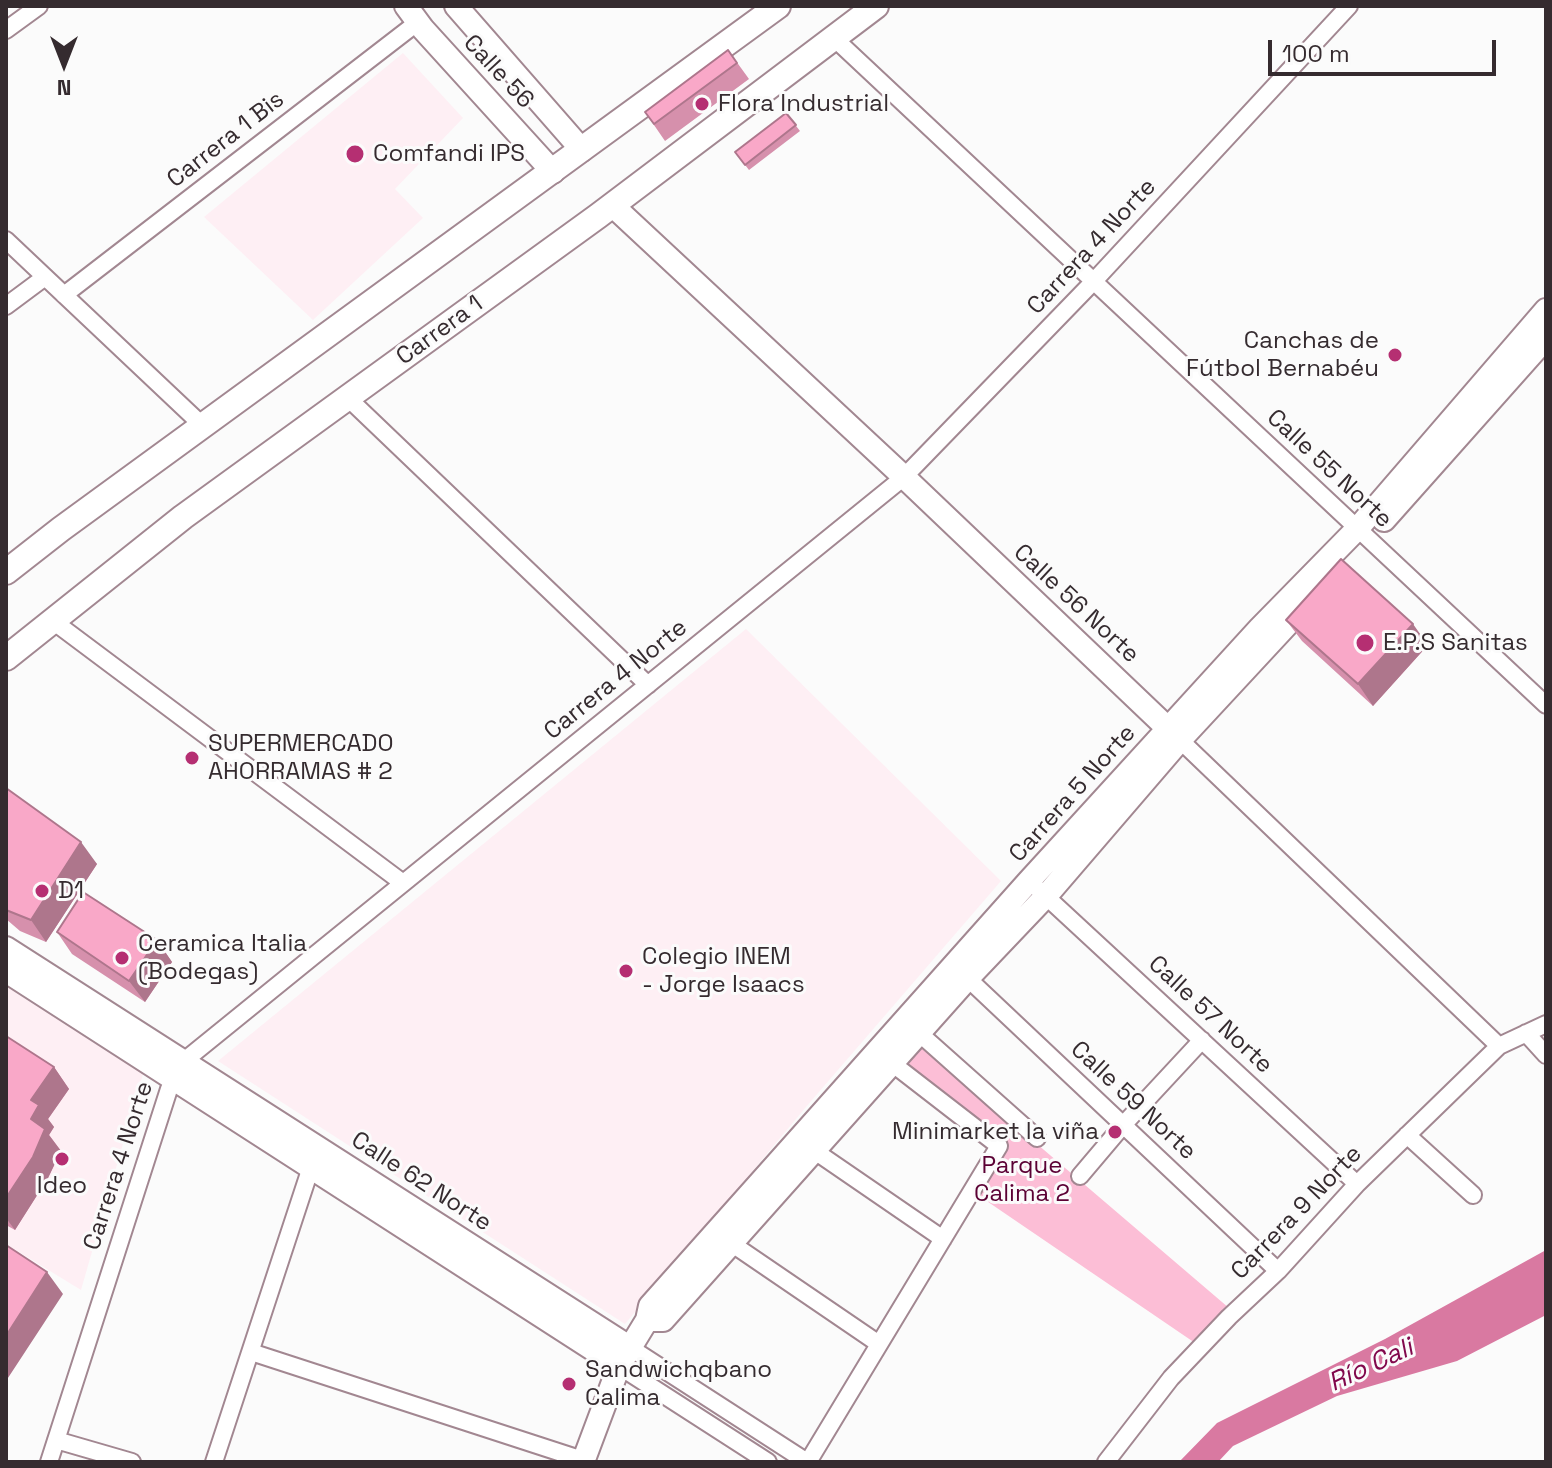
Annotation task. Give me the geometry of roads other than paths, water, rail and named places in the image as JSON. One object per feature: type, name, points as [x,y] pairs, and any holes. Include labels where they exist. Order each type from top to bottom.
[{"type":"main road","points":[[6,572],[778,6]]},
{"type":"main road","name":"Carrera 1","points":[[6,658],[183,517],[349,399],[876,6]]},
{"type":"street","points":[[6,30],[39,6]]},
{"type":"street","name":"Calle 56","points":[[456,6],[582,150]]},
{"type":"street","name":"Carrera 4 Norte","points":[[49,1462],[178,1069],[904,477],[1094,281],[1349,6]]},
{"type":"street","name":"Calle 56","points":[[412,14],[553,172]]},
{"type":"street","name":"Carrera 1 Bis","points":[[64,295],[412,14]]},
{"type":"street","name":"Calle 55 Norte","points":[[834,38],[1546,705]]},
{"type":"street","points":[[504,116],[516,119],[525,116],[532,107],[532,96]]},
{"type":"street","name":"Calle 56 Norte","points":[[612,205],[904,477],[1499,1046]]},
{"type":"street","points":[[6,240],[203,426]]},
{"type":"street","points":[[6,306],[45,277]]},
{"type":"street","name":"Carrera 5 Norte","points":[[1363,533],[1546,310]]},
{"type":"street","name":"Carrera 5 Norte","points":[[583,1461],[624,1356],[647,1320],[663,1320],[722,1238],[1174,734],[1546,338]]},
{"type":"street","points":[[349,399],[648,685]]},
{"type":"street","points":[[53,621],[403,883]]},
{"type":"street","name":"Calle 57 Norte","points":[[1037,889],[1357,1184]]},
{"type":"street","name":"Calle 62 Norte","points":[[6,948],[311,1167],[624,1356],[808,1462]]},
{"type":"street","name":"Calle 62 Norte","points":[[6,971],[178,1069],[624,1356],[740,1454],[768,1462]]},
{"type":"street","name":"Carrera 5 Norte","points":[[885,1058],[919,1033],[961,972]]},
{"type":"street","name":"Calle 59 Norte","points":[[961,972],[1278,1271]]},
{"type":"street","name":"Carrera 9 Norte","points":[[1106,1462],[1171,1378],[1278,1271],[1357,1184],[1499,1046],[1546,1024]]},
{"type":"street","points":[[919,1033],[1037,1138]]},
{"type":"street","points":[[1526,1033],[1546,1055]]},
{"type":"street","points":[[1080,1176],[1202,1040]]},
{"type":"street","points":[[808,1462],[999,1146],[885,1058]]},
{"type":"street","points":[[1407,1135],[1473,1195]]},
{"type":"street","points":[[806,1145],[943,1239]]},
{"type":"street","points":[[214,1462],[311,1167]]},
{"type":"street","points":[[722,1238],[879,1344]]},
{"type":"street","points":[[251,1352],[583,1461]]},
{"type":"street","points":[[740,1454],[748,1426]]},
{"type":"street","points":[[56,1440],[132,1462]]},
{"type":"water","name":"Río Cali","points":[[1546,1250],[1546,1315],[1457,1361],[1337,1396],[1233,1446],[1218,1462],[1179,1462],[1217,1423],[1385,1339]]},
{"type":"place","name":"Flora Industrial","points":[[702,104]]},
{"type":"place","name":"Comfandi IPS","points":[[355,154]]},
{"type":"place","name":"Canchas de Fútbol Bernabéu","points":[[1395,355]]},
{"type":"place","name":"E.P.S Sanitas","points":[[1365,643]]},
{"type":"place","name":"SUPERMERCADO AHORRAMAS # 2","points":[[192,758]]},
{"type":"place","name":"D1","points":[[42,891]]},
{"type":"place","name":"Ceramica Italia (Bodegas)","points":[[122,958]]},
{"type":"place","name":"Colegio INEM - Jorge Isaacs","points":[[626,971]]},
{"type":"place","name":"Minimarket la viña","points":[[1115,1132]]},
{"type":"place","name":"Ideo","points":[[62,1159]]},
{"type":"place","name":"Sandwichqbano Calima","points":[[569,1384]]},
{"type":"park label","name":"Parque Calima 2","points":[[1022,1180]]}]
